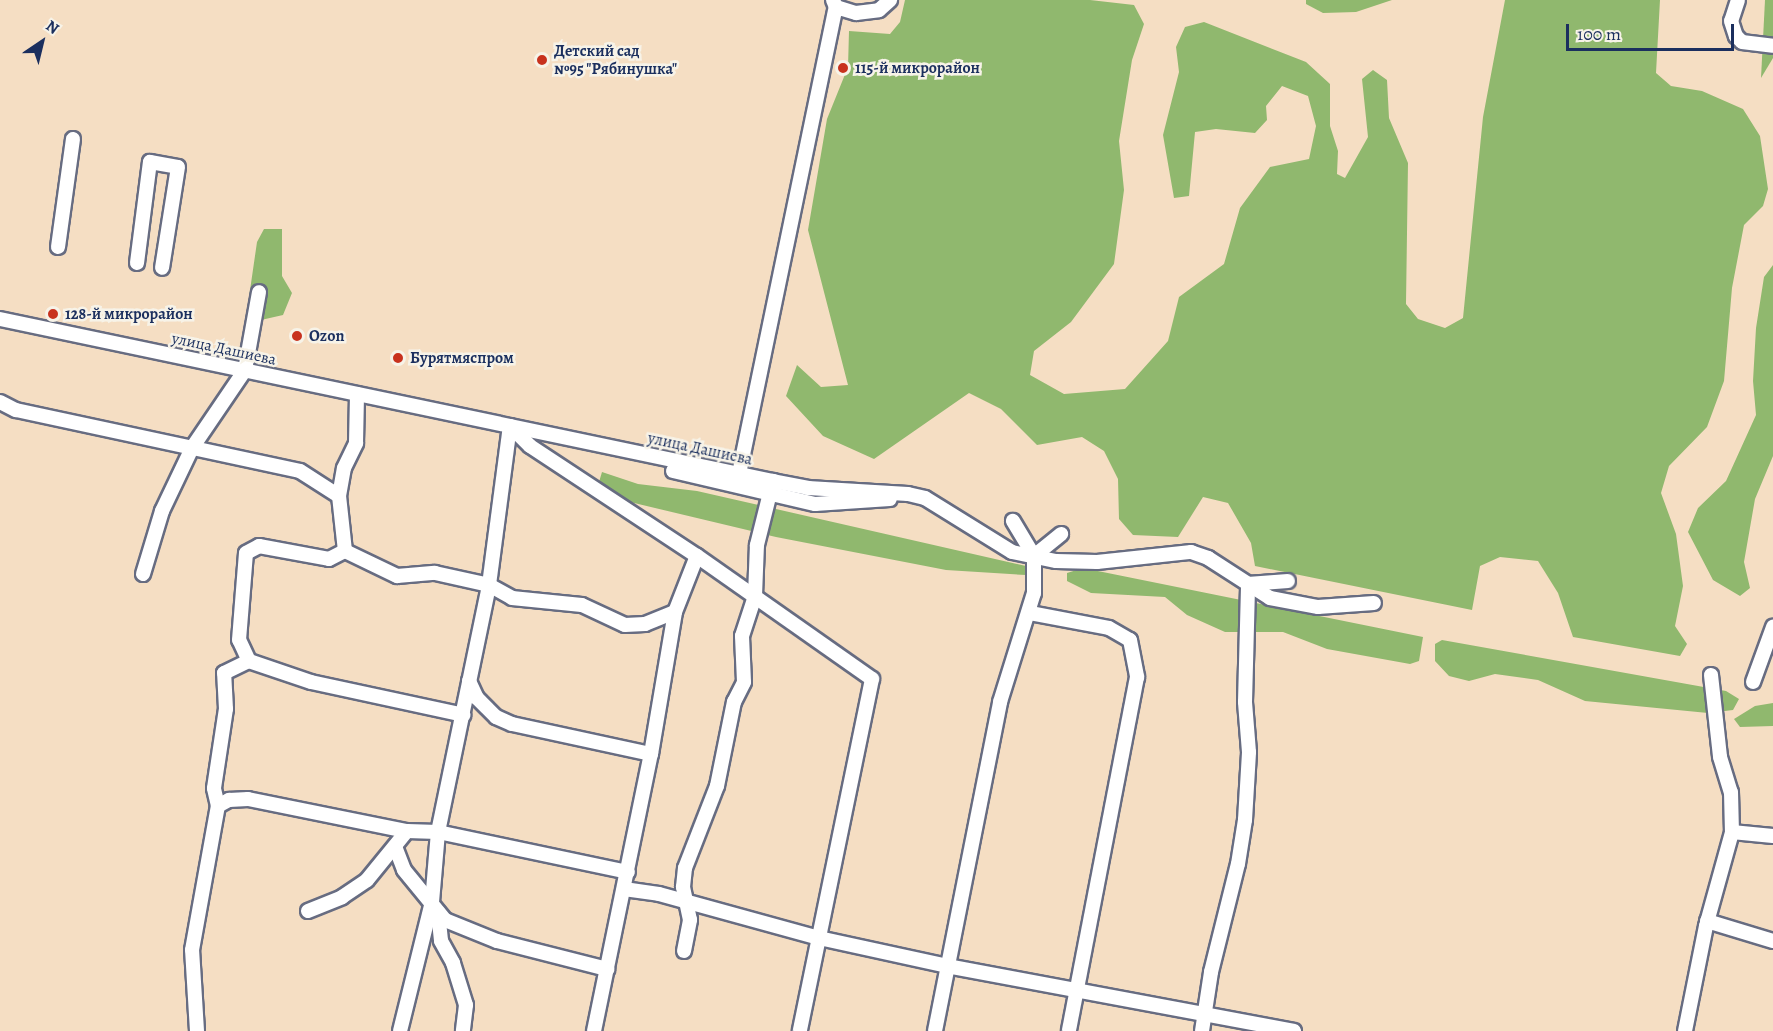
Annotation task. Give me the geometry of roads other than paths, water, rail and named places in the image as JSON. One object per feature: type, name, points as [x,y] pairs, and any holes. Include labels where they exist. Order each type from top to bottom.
[{"type":"street","points":[[739,474],[835,3],[856,13],[879,10],[890,0]]},
{"type":"street","points":[[1738,0],[1731,21],[1736,36],[1742,42],[1773,46]]},
{"type":"street","points":[[58,247],[73,139]]},
{"type":"street","points":[[137,263],[150,162],[178,167],[162,268]]},
{"type":"street","points":[[143,574],[162,511],[192,448],[245,370],[259,292]]},
{"type":"street","name":"улица Дашиева","points":[[0,319],[739,474],[772,488],[892,491],[925,498],[1012,552],[1096,562],[1191,552],[1208,558],[1270,598],[1318,607],[1374,603]]},
{"type":"street","points":[[345,551],[339,496],[344,468],[356,443],[357,394]]},
{"type":"street","points":[[0,402],[16,410],[300,471],[339,496]]},
{"type":"street","points":[[510,426],[530,446],[697,556],[872,679],[800,1031]]},
{"type":"street","points":[[463,1031],[466,1005],[453,963],[441,941],[435,907],[438,832],[489,585],[510,426]]},
{"type":"street","points":[[673,471],[772,488],[757,545],[755,596],[742,636],[744,681],[734,702],[717,786],[685,868],[685,903],[690,921],[684,951]]},
{"type":"street","points":[[935,1031],[1000,702],[1030,613],[1034,556],[1013,521]]},
{"type":"street","points":[[1034,556],[1061,534]]},
{"type":"street","points":[[249,661],[239,640],[246,553],[259,546],[329,559],[345,551]]},
{"type":"street","points":[[345,551],[380,571],[397,576],[435,573],[489,585],[512,598],[582,605],[625,625],[645,624],[675,612]]},
{"type":"street","points":[[594,1031],[651,754],[675,612],[697,556]]},
{"type":"street","points":[[1203,1031],[1203,1014],[1245,820],[1249,752],[1245,702],[1248,584],[1288,581]]},
{"type":"street","points":[[1030,613],[1116,632],[1130,640],[1137,677],[1069,1031]]},
{"type":"street","points":[[1753,682],[1773,627]]},
{"type":"street","points":[[197,1031],[192,950],[218,806],[214,788],[226,709],[224,673],[249,661],[310,682],[463,716]]},
{"type":"street","points":[[1685,1031],[1707,921],[1732,832],[1731,792],[1720,757],[1711,675]]},
{"type":"street","points":[[469,681],[477,698],[496,717],[512,724],[651,754]]},
{"type":"street","points":[[218,806],[229,800],[248,799],[408,831],[438,832],[628,872]]},
{"type":"street","points":[[308,911],[342,897],[368,880],[396,849],[408,831]]},
{"type":"street","points":[[1732,832],[1773,836]]},
{"type":"street","points":[[396,849],[404,870],[445,920],[497,941],[607,969]]},
{"type":"street","points":[[624,889],[659,894],[819,938],[947,966],[1078,993],[1294,1031]]},
{"type":"street","points":[[400,1031],[435,907]]},
{"type":"street","points":[[1707,921],[1773,941]]},
{"type":"place","name":"Детский сад №95 \"Рябинушка\"","points":[[542,60]]},
{"type":"place","name":"115-й микрорайон","points":[[843,68]]},
{"type":"place","name":"128-й микрорайон","points":[[53,314]]},
{"type":"place","name":"Ozon","points":[[297,336]]},
{"type":"place","name":"Бурятмяспром","points":[[398,358]]}]
